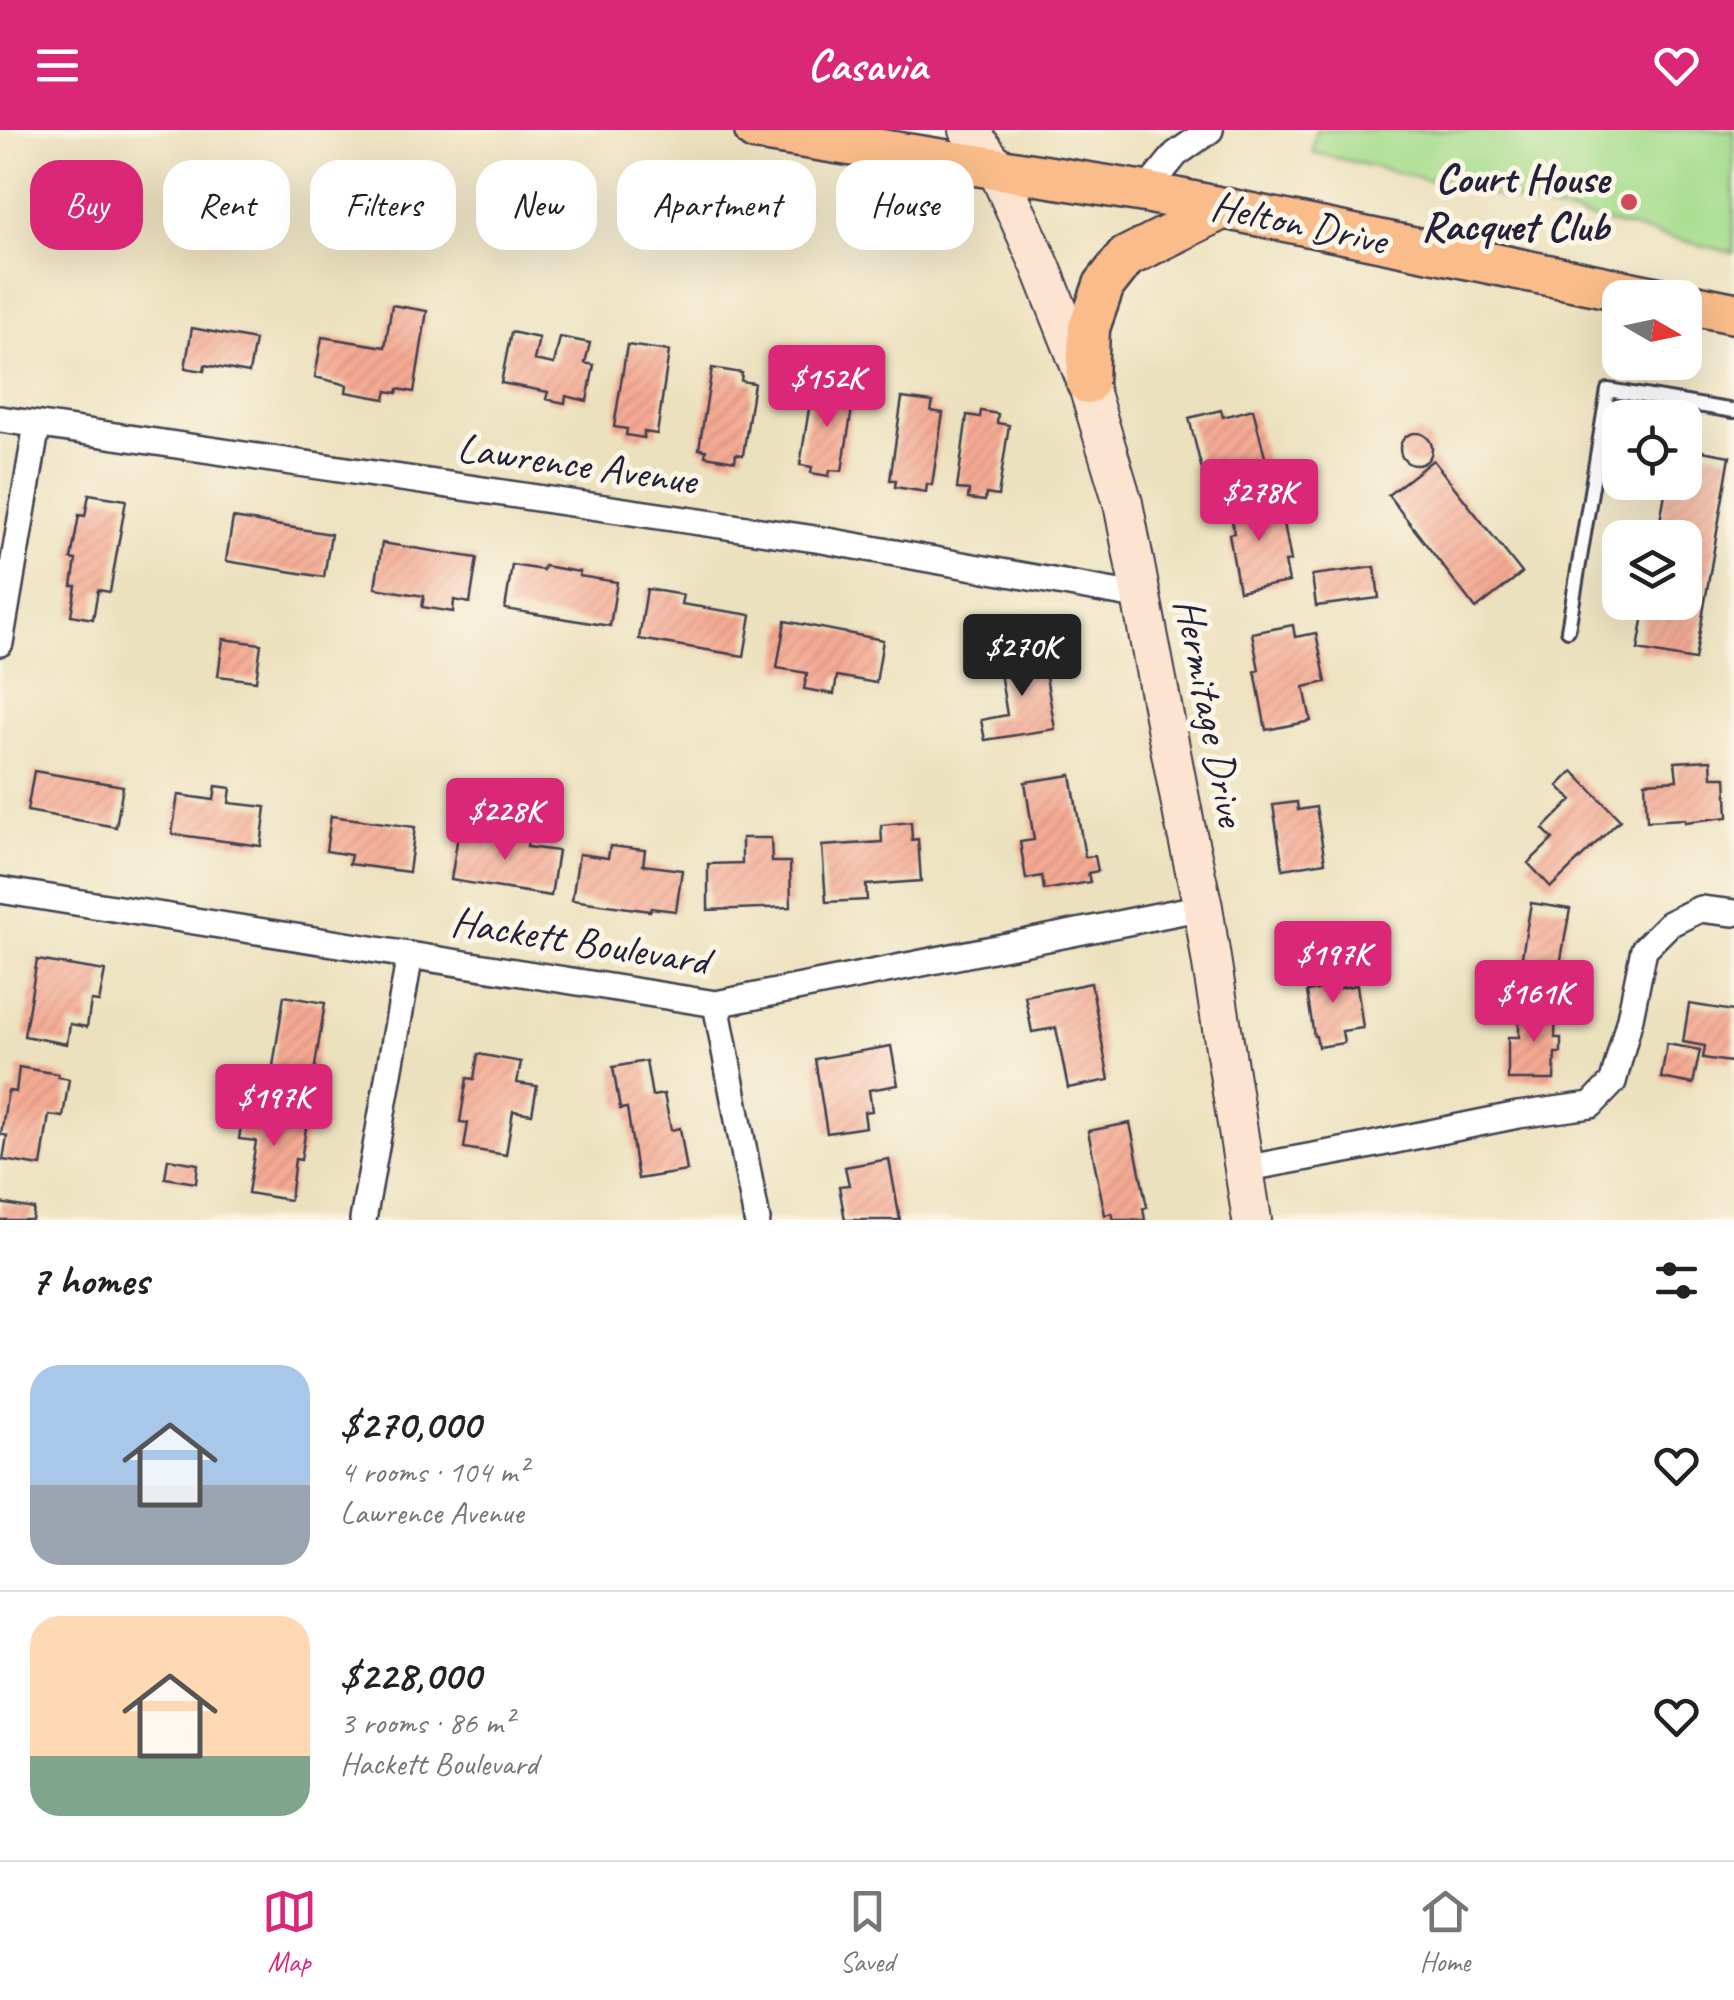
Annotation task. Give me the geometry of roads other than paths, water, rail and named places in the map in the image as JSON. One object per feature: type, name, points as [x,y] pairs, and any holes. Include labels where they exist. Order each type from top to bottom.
[{"type":"main road","name":"Helton Drive","points":[[754,130],[1144,192],[1602,286]]},
{"type":"main road","points":[[1088,383],[1088,328],[1104,285],[1126,257],[1224,208]]},
{"type":"main road","points":[[1702,306],[1734,313]]},
{"type":"street","name":"Hermitage Drive","points":[[969,130],[996,167],[1041,266],[1088,383],[1123,503],[1203,907],[1252,1220]]},
{"type":"street","points":[[1144,192],[1176,154],[1210,130]]},
{"type":"street","name":"Lawrence Avenue","points":[[0,419],[822,540],[1142,597]]},
{"type":"street","points":[[0,642],[36,426]]},
{"type":"street","name":"Hackett Boulevard","points":[[0,890],[716,1004],[1203,907]]},
{"type":"street","points":[[1243,1168],[1518,1115],[1590,1105],[1613,1082],[1644,949],[1669,924],[1700,909],[1734,913]]},
{"type":"street","points":[[364,1220],[410,955]]},
{"type":"street","points":[[716,1004],[757,1220]]},
{"type":"lane","points":[[1568,630],[1608,390],[1734,412]]},
{"type":"place","name":"Court House Racquet Club","points":[[1629,202]]}]
